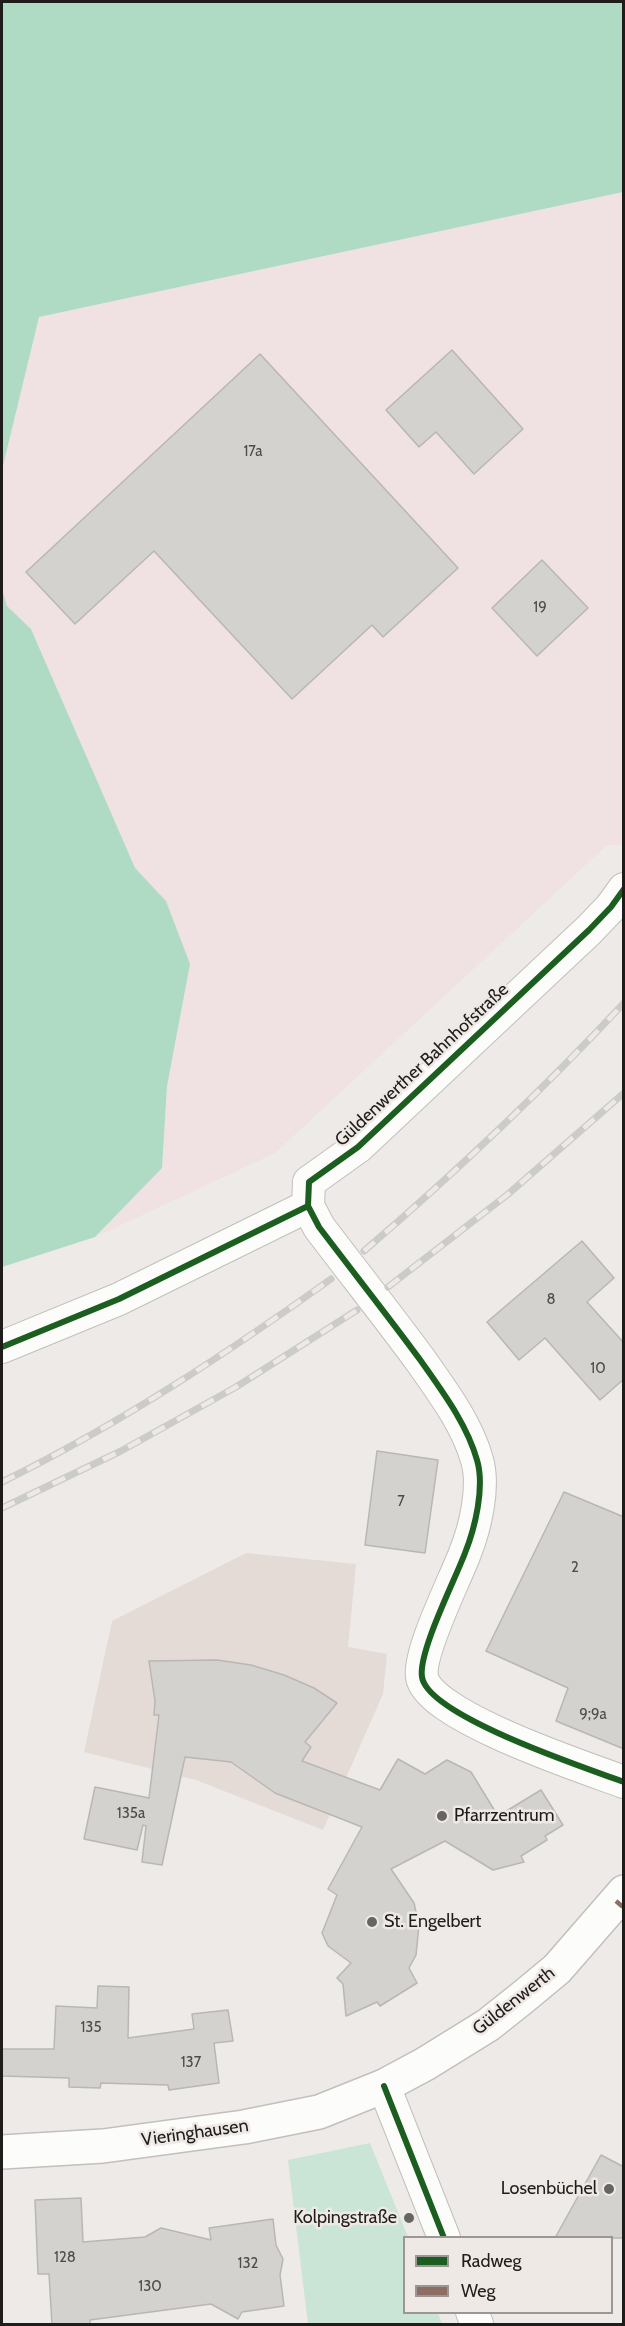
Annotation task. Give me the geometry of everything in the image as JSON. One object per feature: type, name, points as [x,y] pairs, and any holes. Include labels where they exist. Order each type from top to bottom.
[{"type":"main road","name":"Güldenwerth","points":[[384,2086],[488,2025],[522,1998],[557,1969],[624,1892]]},
{"type":"main road","name":"Vieringhausen","points":[[2,2152],[103,2146],[244,2127],[319,2112],[384,2086]]},
{"type":"street","name":"Güldenwerther Bahnhofstraße","points":[[308,1206],[309,1182],[366,1140],[590,930],[624,889]]},
{"type":"street","points":[[2,1347],[119,1299],[308,1206],[319,1227],[440,1388],[468,1437],[478,1461],[479,1497],[472,1534],[431,1634],[424,1659],[422,1677],[431,1695],[446,1707],[531,1748],[624,1782]]},
{"type":"street","points":[[384,2086],[443,2236]]},
{"type":"shaded area","points":[[623,192],[623,845],[607,845],[275,1153],[95,1237],[162,1168],[167,1086],[166,901],[135,869],[31,629],[7,606],[2,589],[2,469],[39,317]]},
{"type":"shaded area","points":[[246,1553],[356,1564],[348,1647],[387,1654],[383,1694],[323,1830],[196,1780],[84,1752],[112,1621]]},
{"type":"green space","points":[[2,2],[623,2],[623,192],[39,317],[2,470]]},
{"type":"green space","points":[[2,589],[7,606],[31,629],[135,868],[166,901],[190,964],[167,1086],[162,1168],[95,1237],[2,1267]]},
{"type":"green space","points":[[370,2143],[408,2236],[403,2236],[403,2314],[438,2314],[442,2324],[308,2324],[288,2160]]},
{"type":"building","points":[[452,350],[523,429],[474,474],[436,432],[419,447],[386,410]]},
{"type":"building","points":[[260,354],[458,568],[383,637],[372,625],[292,699],[154,551],[75,624],[26,572]]},
{"type":"building","points":[[542,560],[588,608],[537,656],[492,608]]},
{"type":"building","points":[[582,1241],[614,1278],[587,1302],[624,1343],[624,1379],[600,1400],[545,1338],[519,1360],[487,1322]]},
{"type":"building","points":[[377,1451],[438,1460],[425,1553],[365,1545]]},
{"type":"building","points":[[564,1492],[624,1517],[624,1749],[556,1721],[568,1688],[486,1651]]},
{"type":"building","points":[[217,1660],[251,1665],[284,1675],[314,1688],[337,1703],[305,1742],[311,1747],[302,1761],[380,1790],[398,1759],[425,1774],[447,1760],[471,1772],[498,1816],[541,1790],[563,1825],[545,1836],[547,1840],[521,1856],[524,1862],[493,1870],[445,1841],[391,1869],[414,1903],[419,1925],[416,1955],[409,1968],[417,1983],[380,2006],[377,2002],[346,2016],[343,1984],[337,1978],[351,1963],[328,1946],[322,1933],[337,1895],[328,1889],[362,1827],[275,1793],[231,1762],[185,1757],[162,1865],[142,1862],[146,1826],[143,1825],[137,1850],[84,1839],[95,1787],[149,1798],[159,1715],[154,1715],[155,1701],[149,1661]]},
{"type":"building","points":[[98,1986],[129,1987],[128,2038],[194,2029],[192,2014],[228,2010],[233,2041],[214,2043],[219,2083],[169,2090],[168,2085],[101,2083],[100,2088],[69,2087],[69,2078],[2,2076],[2,2049],[54,2049],[56,2006],[97,2008]]},
{"type":"building","points":[[601,2155],[624,2167],[624,2238],[556,2236]]},
{"type":"building","points":[[81,2198],[83,2242],[145,2237],[161,2228],[211,2240],[209,2228],[273,2219],[276,2245],[283,2259],[280,2275],[284,2306],[242,2312],[238,2319],[211,2304],[90,2320],[90,2325],[52,2325],[49,2274],[38,2274],[35,2200]]},
{"type":"railway","points":[[364,1251],[497,1131],[624,1003]]},
{"type":"railway","points":[[388,1287],[507,1195],[624,1093]]},
{"type":"railway","points":[[2,1482],[88,1437],[171,1387],[331,1279]]},
{"type":"railway","points":[[2,1508],[121,1451],[236,1387],[357,1310]]},
{"type":"marked path","points":[[616,1901],[624,1908]]},
{"type":"cycle path","points":[[624,889],[589,930],[358,1147],[309,1182],[308,1206],[319,1227],[409,1344],[445,1396],[467,1434],[477,1460],[480,1482],[472,1532],[431,1634],[422,1666],[422,1677],[431,1692],[451,1708],[479,1724],[545,1753],[624,1782]]},
{"type":"cycle path","points":[[2,1347],[119,1299],[308,1206]]},
{"type":"cycle path","points":[[384,2086],[443,2236]]},
{"type":"place","name":"Pfarrzentrum","points":[[442,1816]]},
{"type":"place","name":"St. Engelbert","points":[[372,1922]]},
{"type":"place","name":"Losenbüchel","points":[[609,2189]]},
{"type":"place","name":"Kolpingstraße","points":[[409,2218]]}]
